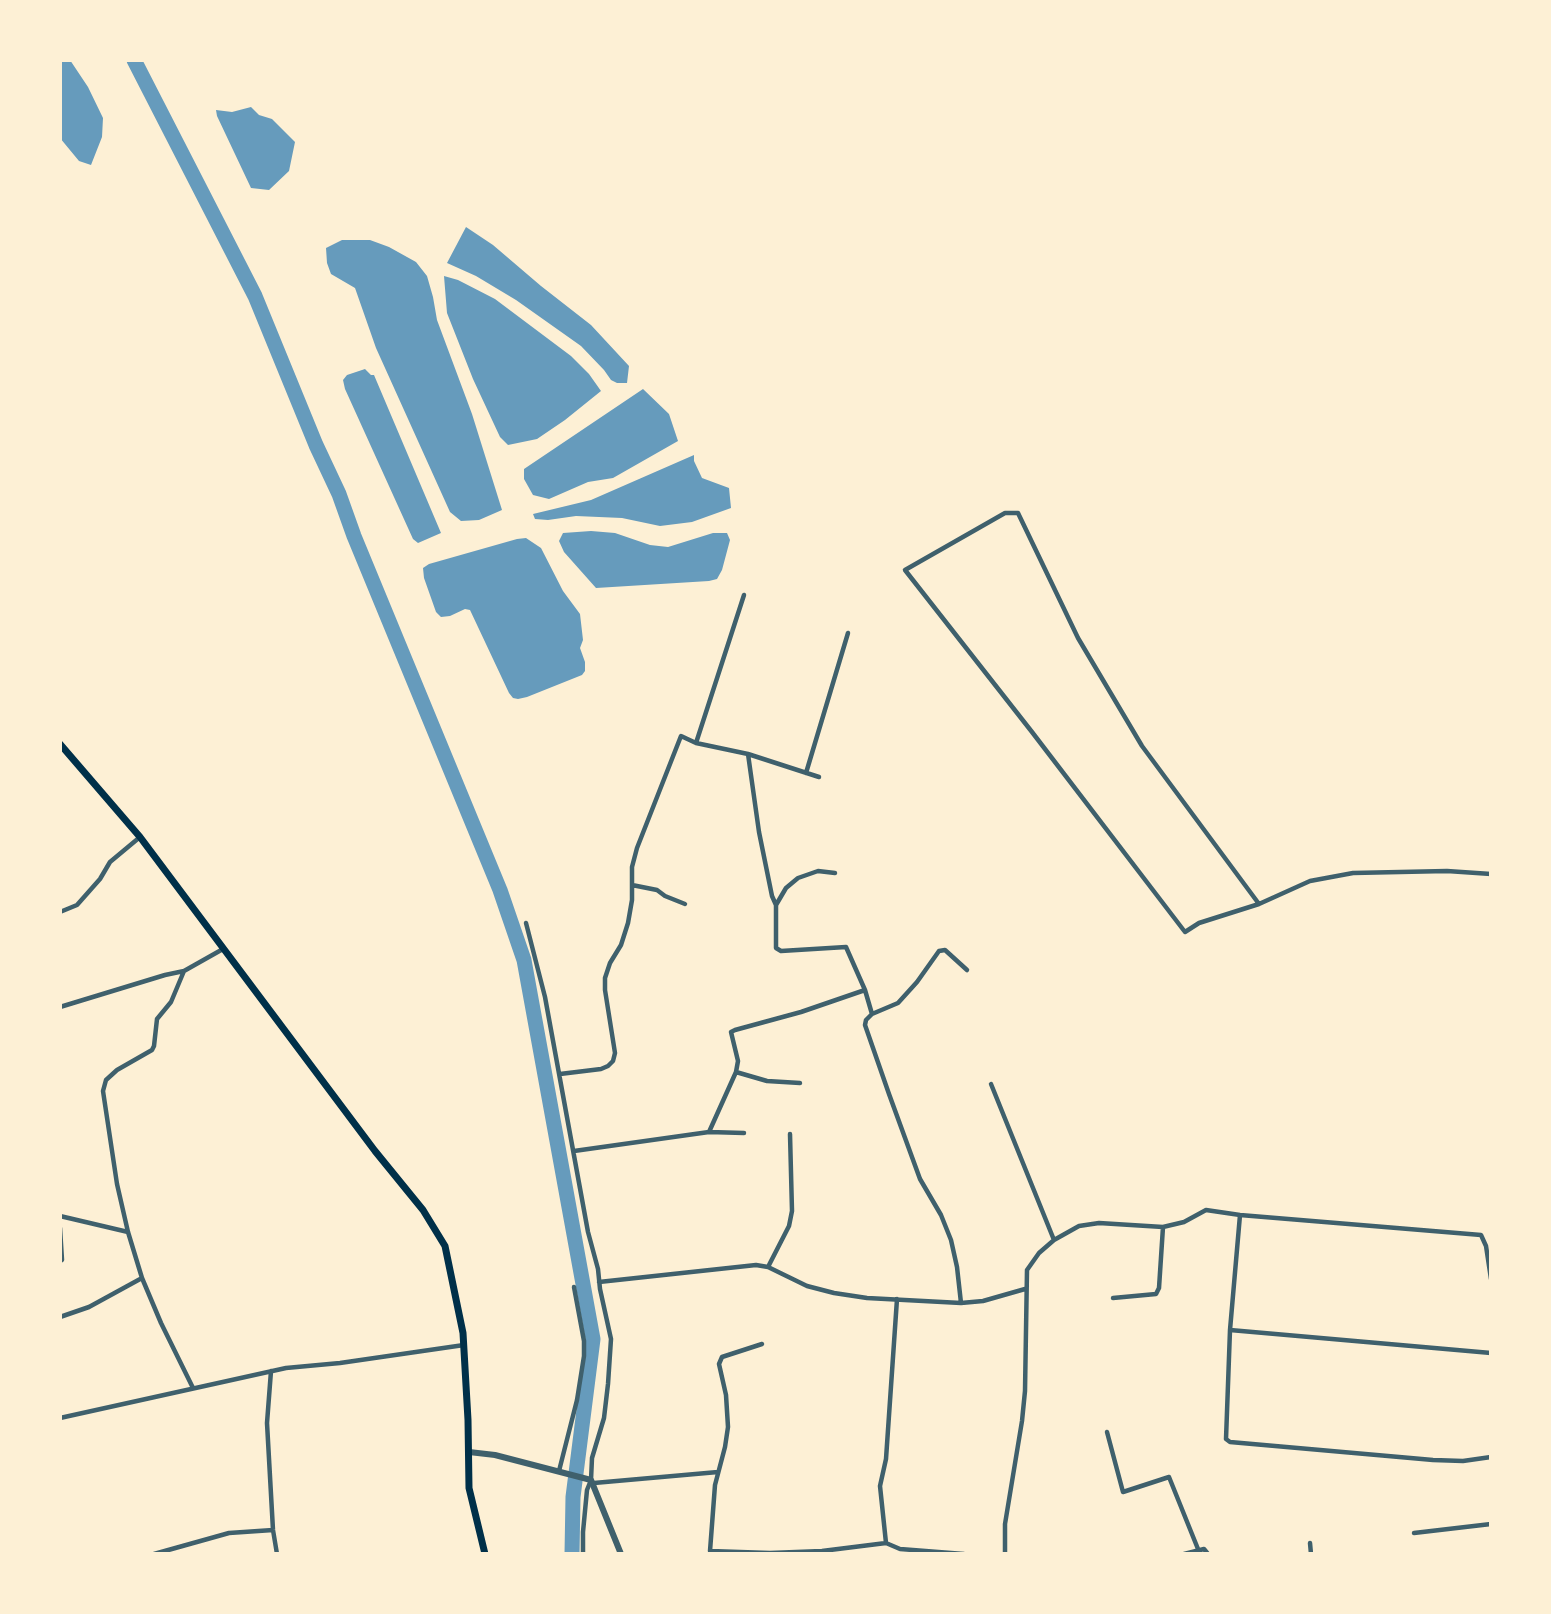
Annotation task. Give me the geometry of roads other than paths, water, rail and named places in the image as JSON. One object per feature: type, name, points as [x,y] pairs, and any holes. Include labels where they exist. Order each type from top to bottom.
[{"type":"main road","points":[[60,744],[140,837],[375,1151],[423,1210],[446,1246],[459,1306],[464,1346],[469,1488],[485,1554]]},
{"type":"street","points":[[1259,903],[1142,747],[1078,638],[1018,513],[1005,513],[905,570],[1185,932],[1199,922],[1259,903],[1310,881],[1353,873],[1447,871],[1491,874]]},
{"type":"street","points":[[696,743],[744,595]]},
{"type":"street","points":[[806,773],[848,633]]},
{"type":"street","points":[[560,1074],[601,1069],[613,1061],[615,1053],[605,978],[610,963],[621,945],[628,923],[632,867],[637,848],[681,736],[696,743],[748,754],[819,777]]},
{"type":"street","points":[[748,754],[759,832],[772,896],[776,905],[776,948],[781,951],[846,947],[865,990],[872,1014]]},
{"type":"street","points":[[60,912],[77,906],[100,879],[110,862],[140,837]]},
{"type":"street","points":[[776,905],[786,888],[798,878],[818,871],[835,873]]},
{"type":"street","points":[[632,885],[657,890],[665,896],[685,903]]},
{"type":"street","points":[[526,923],[545,997],[611,1339],[604,1418],[592,1458],[591,1480],[587,1490],[583,1554]]},
{"type":"street","points":[[60,1007],[184,971],[223,950]]},
{"type":"street","points":[[961,1303],[951,1240],[920,1179],[865,1025],[866,1020],[872,1014],[898,1003],[917,982],[939,951],[945,950],[967,970]]},
{"type":"street","points":[[184,971],[171,1002],[157,1019],[152,1050],[117,1070],[106,1080],[103,1091],[117,1184],[128,1232],[142,1278],[160,1323],[192,1388]]},
{"type":"street","points":[[709,1132],[736,1072],[738,1061],[731,1032],[801,1012],[865,990]]},
{"type":"street","points":[[736,1072],[767,1081],[800,1083]]},
{"type":"street","points":[[991,1084],[1054,1240]]},
{"type":"street","points":[[573,1151],[709,1132],[744,1132]]},
{"type":"street","points":[[768,1267],[789,1226],[792,1211],[790,1134]]},
{"type":"street","points":[[1005,1554],[1005,1524],[1025,1391],[1027,1270],[1054,1240],[1079,1226],[1099,1223],[1163,1227],[1184,1222],[1206,1210],[1240,1215],[1481,1235],[1486,1246],[1491,1279]]},
{"type":"street","points":[[1240,1215],[1230,1330],[1225,1436],[1230,1442],[1433,1460],[1463,1461],[1491,1456]]},
{"type":"street","points":[[60,1216],[128,1232]]},
{"type":"street","points":[[1113,1298],[1156,1294],[1159,1288],[1163,1227]]},
{"type":"street","points":[[60,1228],[62,1260],[60,1261]]},
{"type":"street","points":[[599,1282],[756,1265],[768,1267],[807,1286],[834,1293],[897,1299],[961,1303],[983,1301],[1025,1289]]},
{"type":"street","points":[[60,1317],[89,1307],[142,1278]]},
{"type":"street","points":[[559,1471],[577,1400],[584,1356],[584,1341],[574,1287]]},
{"type":"street","points":[[886,1543],[880,1485],[886,1459],[897,1299]]},
{"type":"street","points":[[1230,1330],[1491,1353]]},
{"type":"street","points":[[762,1344],[722,1357],[718,1364],[726,1395],[728,1427],[715,1485],[710,1552],[822,1551],[886,1543],[900,1549],[964,1554]]},
{"type":"street","points":[[60,1418],[271,1371],[340,1364],[464,1346]]},
{"type":"street","points":[[271,1371],[267,1423],[273,1530],[277,1554]]},
{"type":"street","points":[[1107,1432],[1123,1492],[1169,1477],[1198,1549]]},
{"type":"street","points":[[469,1452],[495,1455],[591,1480],[718,1472]]},
{"type":"street","points":[[591,1480],[621,1554]]},
{"type":"street","points":[[1414,1533],[1491,1524]]},
{"type":"street","points":[[154,1554],[229,1533],[273,1530]]},
{"type":"street","points":[[1310,1543],[1311,1554]]},
{"type":"street","points":[[1184,1554],[1198,1549],[1204,1549],[1208,1554]]},
{"type":"water","points":[[60,60],[70,60],[88,87],[103,118],[102,137],[91,165],[79,161],[60,138]]},
{"type":"water","points":[[251,107],[259,115],[272,119],[295,142],[289,171],[269,190],[251,188],[217,116],[216,110],[232,112]]},
{"type":"water","points":[[466,227],[493,245],[591,325],[629,366],[627,383],[617,383],[611,380],[581,346],[516,300],[476,276],[447,263]]},
{"type":"water","points":[[342,240],[370,240],[389,247],[416,262],[427,276],[437,320],[472,414],[502,510],[479,520],[461,521],[450,512],[376,348],[355,288],[331,274],[327,263],[326,248]]},
{"type":"water","points":[[444,276],[458,280],[495,299],[571,356],[589,374],[601,391],[537,439],[508,445],[500,437],[473,379],[447,313]]},
{"type":"water","points":[[365,369],[374,375],[441,533],[418,543],[413,539],[345,389],[343,380],[347,375]]},
{"type":"water","points":[[643,389],[669,414],[678,441],[613,478],[588,482],[549,499],[533,495],[524,479],[524,469]]},
{"type":"water","points":[[694,455],[694,461],[702,478],[729,488],[731,508],[692,522],[660,526],[622,518],[576,516],[548,520],[535,519],[533,514],[591,500]]},
{"type":"water","points":[[591,531],[615,533],[650,545],[668,547],[713,533],[727,533],[730,540],[722,570],[717,579],[596,588],[564,552],[559,541],[563,533]]},
{"type":"water","points":[[526,538],[541,548],[563,591],[580,614],[583,640],[580,648],[585,662],[585,671],[582,675],[518,699],[513,698],[509,693],[470,610],[465,609],[450,616],[441,617],[436,612],[424,578],[423,568],[429,564]]},
{"type":"waterway","points":[[134,60],[255,296],[316,445],[339,494],[354,536],[500,890],[524,960],[593,1339],[573,1497],[572,1554]]}]
